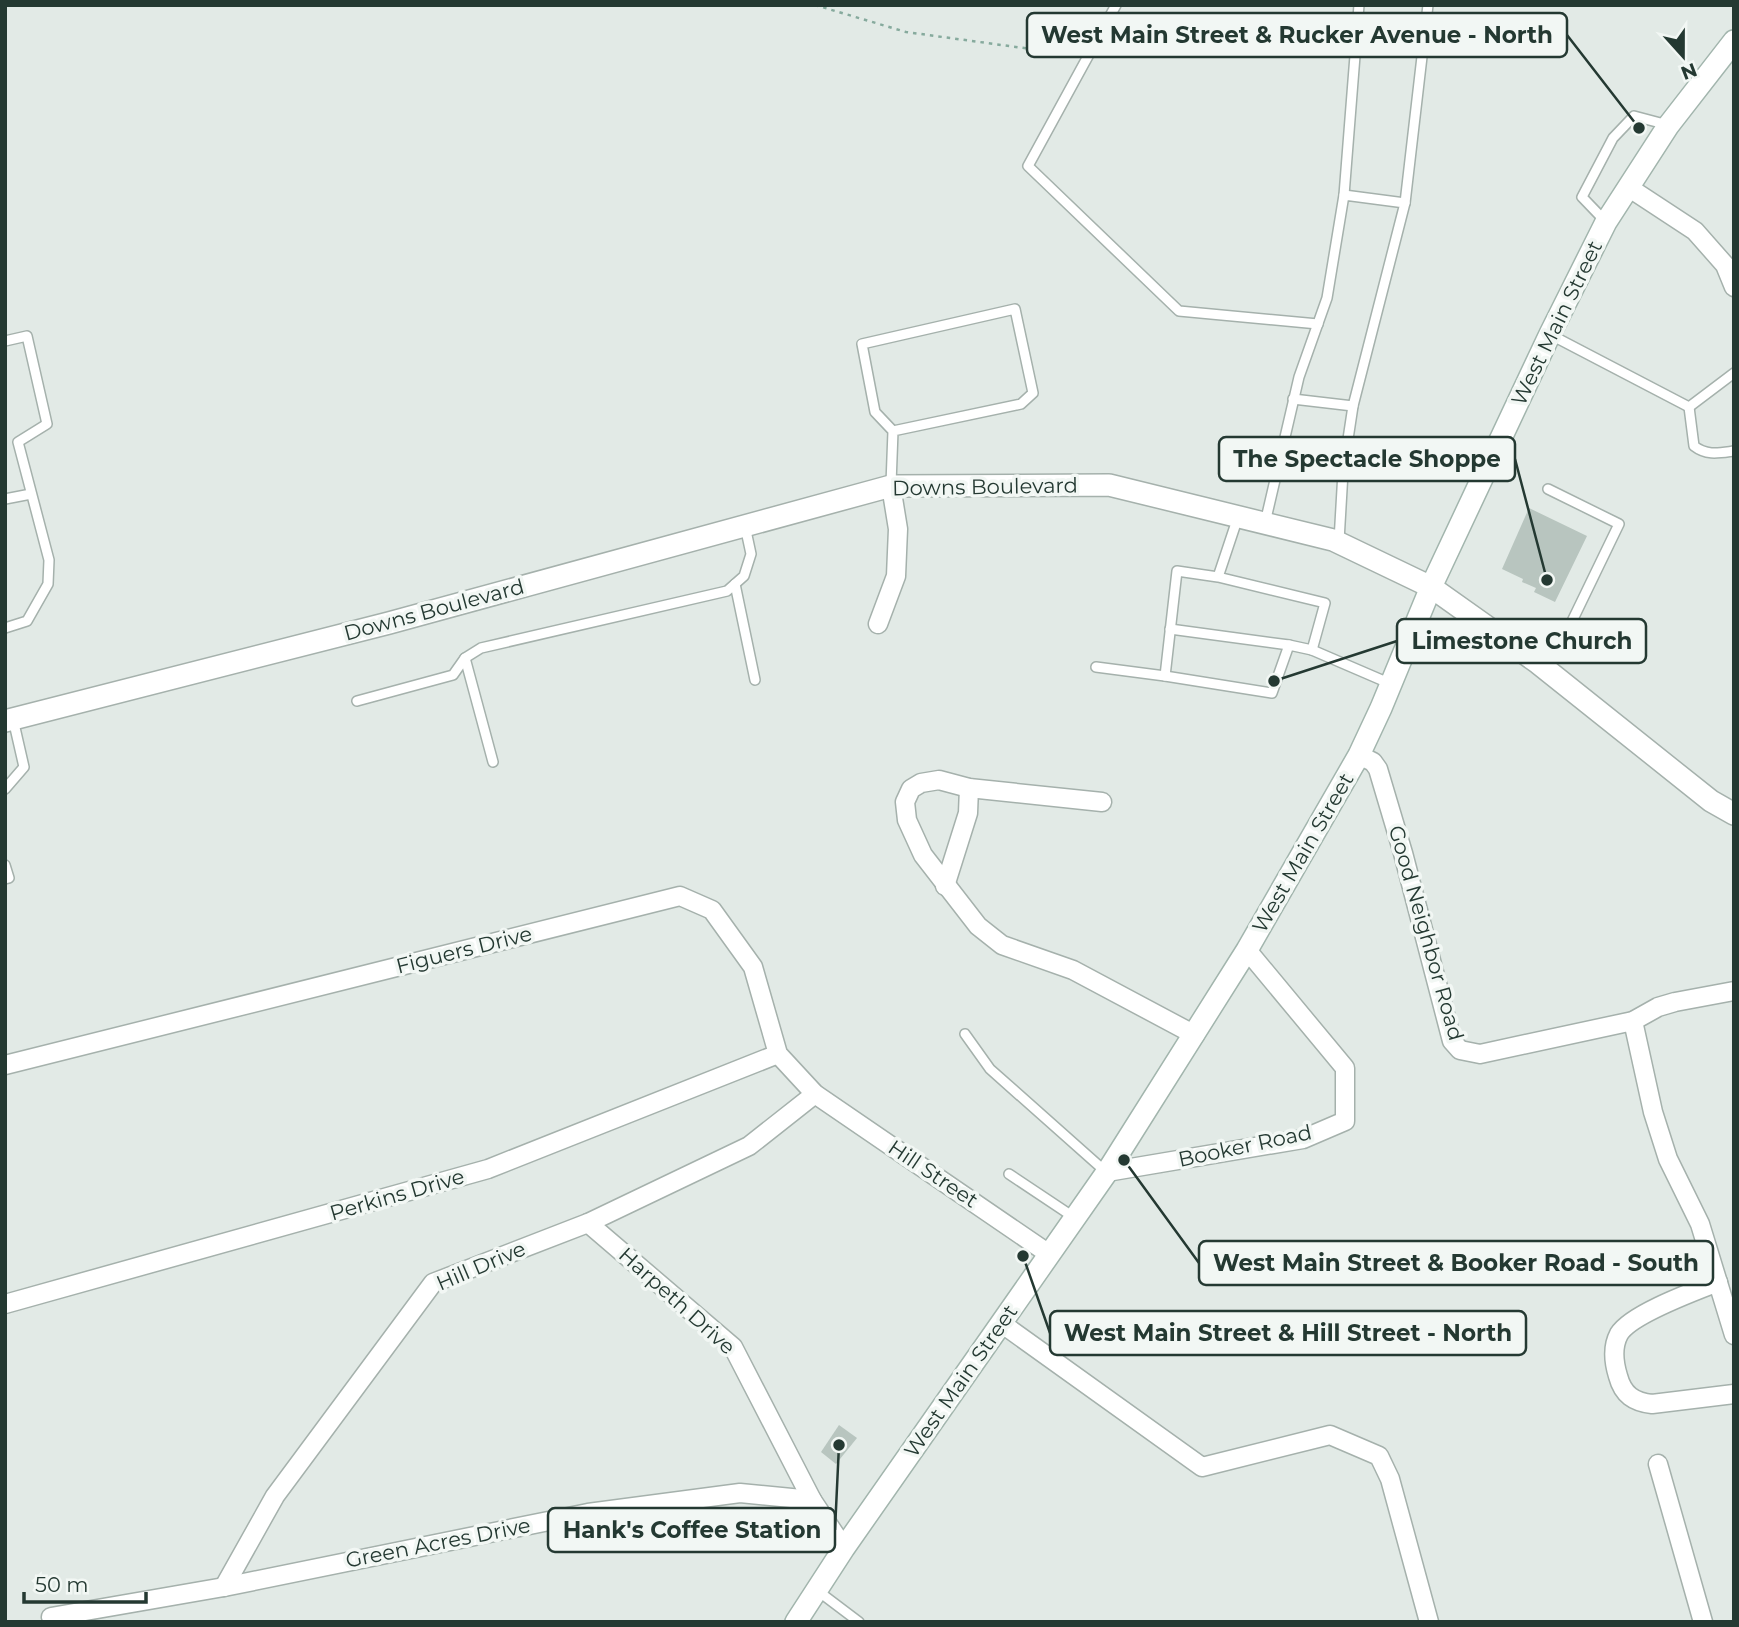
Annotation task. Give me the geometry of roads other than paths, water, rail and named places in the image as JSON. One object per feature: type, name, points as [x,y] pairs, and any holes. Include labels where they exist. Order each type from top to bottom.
[{"type":"main road","name":"West Main Street","points":[[796,1622],[844,1548],[1107,1172],[1247,950],[1359,755],[1431,587],[1606,222],[1668,125],[1734,41]]},
{"type":"main road","name":"Downs Boulevard","points":[[9,720],[402,619],[891,486],[1110,485],[1339,543],[1431,587],[1548,671],[1711,801],[1734,814]]},
{"type":"street","points":[[1628,187],[1695,231],[1726,265],[1734,286]]},
{"type":"street","points":[[878,624],[896,576],[898,529],[891,486]]},
{"type":"street","name":"Good Neighbor Road","points":[[1359,755],[1373,762],[1381,780],[1455,1046],[1465,1053],[1480,1054],[1633,1020],[1658,1007],[1734,991]]},
{"type":"street","points":[[1102,802],[969,788],[939,779],[920,783],[911,789],[905,802],[907,820],[923,855],[978,926],[1002,945],[1073,970],[1195,1034]]},
{"type":"street","points":[[945,886],[968,813],[969,788]]},
{"type":"street","name":"Figuers Drive","points":[[5,1065],[680,896],[712,910],[753,967],[778,1054],[815,1094]]},
{"type":"street","name":"Booker Road","points":[[1107,1172],[1303,1139],[1345,1121],[1345,1068],[1247,950]]},
{"type":"street","points":[[1633,1020],[1660,1135],[1668,1159],[1700,1223],[1734,1335]]},
{"type":"street","name":"Perkins Drive","points":[[5,1304],[488,1169],[778,1054]]},
{"type":"street","name":"Hill Drive","points":[[224,1587],[275,1496],[433,1283],[588,1223],[749,1146],[815,1094]]},
{"type":"street","name":"Hill Street","points":[[815,1094],[1049,1254]]},
{"type":"street","name":"Harpeth Drive","points":[[588,1223],[733,1347],[812,1500]]},
{"type":"street","points":[[1718,1282],[1633,1321],[1618,1336],[1614,1360],[1620,1385],[1626,1395],[1638,1403],[1652,1404],[1734,1394]]},
{"type":"street","points":[[1001,1323],[1202,1467],[1331,1435],[1379,1456],[1390,1479],[1429,1622]]},
{"type":"street","points":[[1658,1464],[1703,1622]]},
{"type":"street","name":"Green Acres Drive","points":[[51,1617],[224,1587],[588,1513],[740,1493],[812,1500]]},
{"type":"street","points":[[812,1500],[844,1548]]},
{"type":"lane","points":[[1115,5],[1028,166],[1179,311],[1318,324]]},
{"type":"lane","points":[[1264,523],[1299,377],[1327,298],[1344,195],[1359,5]]},
{"type":"lane","points":[[1339,543],[1343,472],[1353,406],[1405,203],[1428,5]]},
{"type":"lane","points":[[1606,222],[1582,197],[1613,138],[1634,116],[1668,125]]},
{"type":"lane","points":[[1344,195],[1405,203]]},
{"type":"lane","points":[[891,486],[894,431],[875,412],[862,344],[1015,309],[1032,393],[1021,404],[894,431]]},
{"type":"lane","points":[[1550,334],[1689,407]]},
{"type":"lane","points":[[5,341],[27,336],[47,424],[18,442],[49,560],[48,584],[27,621],[5,628]]},
{"type":"lane","points":[[1689,407],[1734,373]]},
{"type":"lane","points":[[1293,399],[1353,406]]},
{"type":"lane","points":[[1689,407],[1694,446],[1703,452],[1716,454],[1734,451]]},
{"type":"lane","points":[[1548,489],[1619,524],[1548,671]]},
{"type":"lane","points":[[5,499],[31,494]]},
{"type":"lane","points":[[1219,577],[1238,517]]},
{"type":"lane","points":[[357,701],[453,675],[465,659],[481,648],[727,591],[744,576],[751,554],[745,526]]},
{"type":"lane","points":[[1165,676],[1177,571],[1219,577],[1325,603],[1312,650]]},
{"type":"lane","points":[[734,584],[755,680]]},
{"type":"lane","points":[[1170,629],[1312,650],[1391,684]]},
{"type":"lane","points":[[1096,667],[1272,693],[1289,645]]},
{"type":"lane","points":[[465,659],[493,762]]},
{"type":"lane","points":[[5,789],[24,767],[9,720]]},
{"type":"lane","points":[[5,865],[9,878],[5,879]]},
{"type":"lane","points":[[965,1034],[990,1069],[1107,1172]]},
{"type":"lane","points":[[1009,1174],[1075,1217]]},
{"type":"lane","points":[[817,1590],[859,1622]]},
{"type":"place","name":"West Main Street & Rucker Avenue - North","points":[[1639,128]]},
{"type":"place","name":"The Spectacle Shoppe","points":[[1547,580]]},
{"type":"place","name":"Limestone Church","points":[[1274,681]]},
{"type":"place","name":"West Main Street & Booker Road - South","points":[[1124,1160]]},
{"type":"place","name":"West Main Street & Hill Street - North","points":[[1023,1256]]},
{"type":"place","name":"Hank's Coffee Station","points":[[839,1445]]}]
